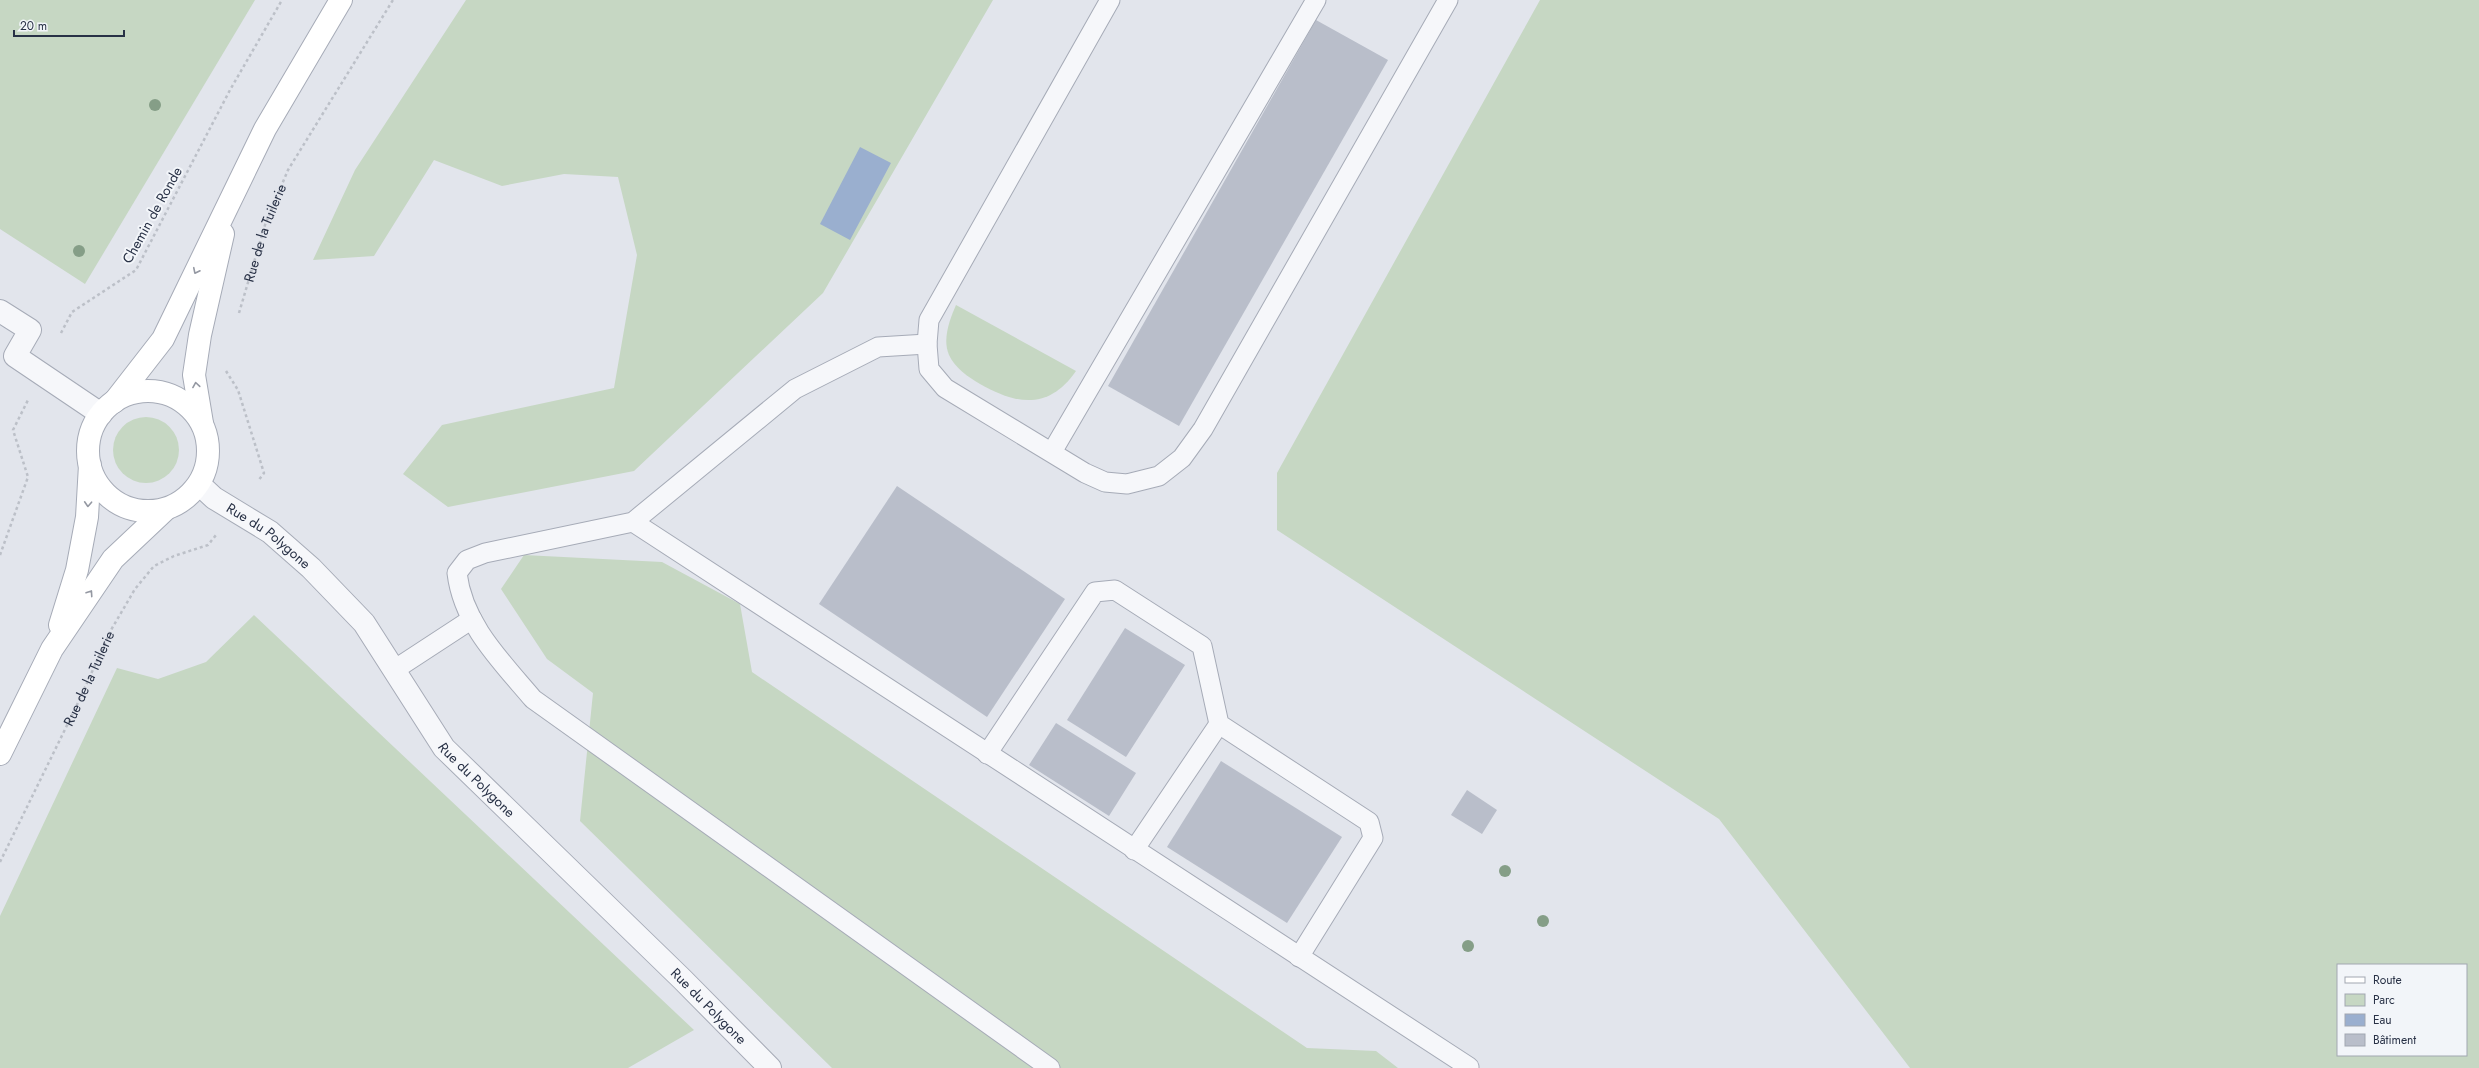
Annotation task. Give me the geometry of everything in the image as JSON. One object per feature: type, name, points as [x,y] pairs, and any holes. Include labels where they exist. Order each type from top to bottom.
[{"type":"street","points":[[52,649],[77,570],[87,517],[90,441],[92,430],[163,339],[264,129],[341,0]]},
{"type":"street","points":[[0,754],[52,649],[112,559],[166,509],[184,499],[199,484],[206,469],[208,454],[207,438],[202,423],[194,375],[200,335],[231,198]]},
{"type":"street","points":[[0,311],[30,330],[16,356],[40,373],[108,408]]},
{"type":"street","points":[[108,408],[130,394],[148,391],[166,394],[186,405],[202,423]]},
{"type":"street","points":[[90,465],[96,481],[107,495],[125,506],[145,511],[166,509]]},
{"type":"street","name":"Rue du Polygone","points":[[199,484],[214,498],[270,532],[311,568],[364,623],[444,748],[682,979],[770,1068]]},
{"type":"lane","points":[[1110,0],[929,320],[927,344],[929,369],[945,388],[1105,482],[1127,484],[1159,476],[1182,458],[1203,429],[1448,0]]},
{"type":"lane","points":[[1052,452],[1316,0]]},
{"type":"lane","points":[[927,344],[878,347],[794,389],[633,522],[485,553],[466,560],[457,573],[458,586],[478,634],[533,699],[1050,1068]]},
{"type":"lane","points":[[633,522],[1298,957],[1469,1067]]},
{"type":"lane","points":[[987,754],[1095,592],[1115,590],[1202,646],[1219,724],[1369,822],[1373,838],[1298,957]]},
{"type":"lane","points":[[394,670],[472,619]]},
{"type":"lane","points":[[1134,850],[1219,724]]},
{"type":"path","name":"Chemin de Ronde","points":[[0,555],[28,477],[13,430],[40,373],[72,312],[136,270],[230,90],[282,0]]},
{"type":"path","name":"Rue de la Tuilerie","points":[[236,320],[265,225],[288,170],[393,0]]},
{"type":"path","points":[[223,366],[238,390],[264,473],[258,481]]},
{"type":"path","name":"Rue de la Tuilerie","points":[[0,862],[76,707],[111,630],[135,589],[154,566],[174,556],[208,545],[216,534]]},
{"type":"green space","points":[[0,0],[255,0],[85,284],[0,229]]},
{"type":"green space","points":[[466,0],[993,0],[823,293],[634,471],[448,507],[403,474],[442,425],[614,388],[637,255],[618,177],[564,174],[502,186],[434,160],[374,256],[313,260],[355,170]]},
{"type":"green space","points":[[1540,0],[2479,0],[2479,1068],[1910,1068],[1719,819],[1277,530],[1277,473]]},
{"type":"green space","points":[[956,305],[1076,371],[1066,384],[1055,392],[1044,398],[1032,400],[1007,396],[980,384],[958,368],[949,355],[947,349],[946,342],[948,329],[951,316]]},
{"type":"green space","points":[[146,417],[158,420],[169,427],[176,438],[179,450],[176,462],[169,473],[158,480],[146,483],[134,480],[123,473],[116,462],[113,450],[116,438],[123,427],[134,420]]},
{"type":"green space","points":[[524,555],[662,562],[740,604],[752,672],[1307,1048],[1376,1051],[1398,1068],[832,1068],[580,821],[593,693],[547,659],[501,589]]},
{"type":"green space","points":[[254,615],[694,1030],[628,1068],[0,1068],[0,916],[117,668],[158,679],[206,662]]},
{"type":"water","points":[[860,147],[891,163],[850,240],[820,224]]},
{"type":"building","points":[[1316,20],[1388,60],[1179,426],[1108,386]]},
{"type":"building","points":[[897,486],[1065,599],[987,717],[819,604]]},
{"type":"building","points":[[1125,628],[1185,665],[1126,757],[1067,720]]},
{"type":"building","points":[[1056,723],[1136,773],[1109,816],[1029,765]]},
{"type":"building","points":[[1221,761],[1342,837],[1287,923],[1167,847]]},
{"type":"building","points":[[1467,790],[1497,810],[1482,834],[1451,815]]}]
